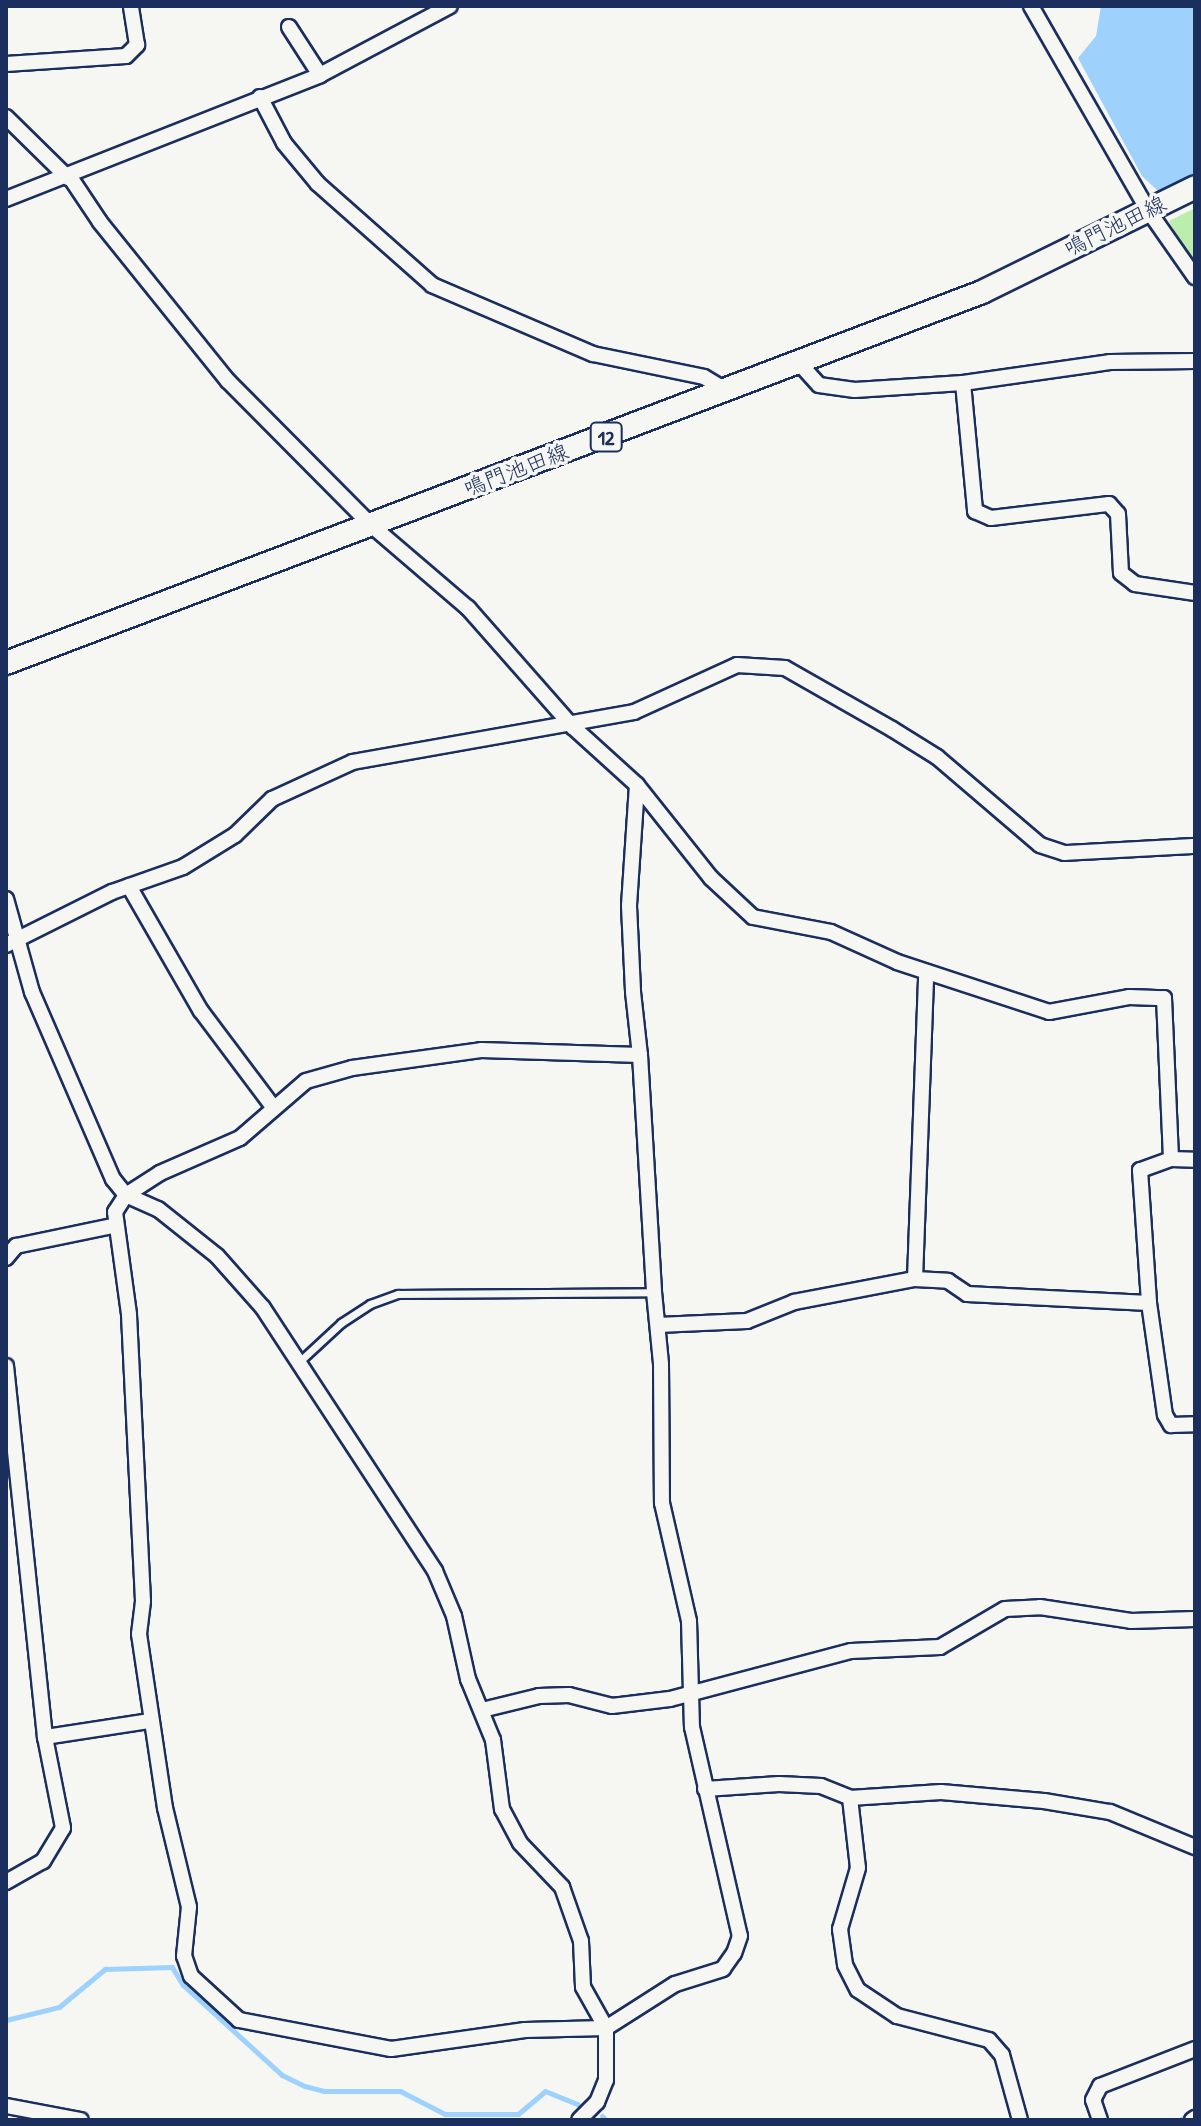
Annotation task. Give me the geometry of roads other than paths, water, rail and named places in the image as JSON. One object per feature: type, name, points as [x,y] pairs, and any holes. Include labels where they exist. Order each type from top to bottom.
[{"type":"main road","name":"鳴門池田線","points":[[6,663],[800,364],[982,292],[1195,187]]},
{"type":"street","points":[[6,64],[126,56],[137,45],[131,6]]},
{"type":"street","points":[[6,199],[69,177],[320,75],[433,10],[450,6]]},
{"type":"street","points":[[1031,6],[1148,210],[1195,277]]},
{"type":"street","points":[[289,27],[320,75]]},
{"type":"street","points":[[260,97],[284,143],[318,184],[432,285],[593,354],[704,377],[727,391]]},
{"type":"street","points":[[6,117],[69,177],[100,222],[228,381],[371,525],[468,608],[573,727],[637,785],[711,878],[753,917],[831,932],[926,972],[1049,1012],[1129,997],[1164,998],[1171,1159]]},
{"type":"street","points":[[800,364],[819,385],[855,390],[963,383],[1110,362],[1195,361]]},
{"type":"street","points":[[963,383],[975,511],[991,518],[1109,504],[1118,514],[1121,573],[1135,584],[1195,593]]},
{"type":"street","points":[[6,945],[129,886],[183,867],[235,835],[272,799],[353,762],[573,727],[634,712],[737,665],[785,668],[937,757],[1040,845],[1065,853],[1195,846]]},
{"type":"street","points":[[637,785],[629,906],[640,1055],[654,1292],[658,1325],[662,1503],[689,1621],[690,1693],[705,1789],[740,1936],[734,1953],[723,1969],[675,1984],[606,2028],[525,2030],[391,2049],[266,2029],[239,2020],[191,1976],[184,1956],[189,1907],[150,1721],[139,1634],[143,1601],[129,1314],[113,1226],[126,1195],[160,1173],[240,1138],[306,1081],[434,1054],[481,1050],[640,1055]]},
{"type":"street","points":[[129,886],[201,1011],[273,1107]]},
{"type":"street","points":[[6,899],[21,938],[32,992],[113,1179],[126,1195],[158,1209],[217,1256],[300,1361],[435,1571],[493,1740],[502,1809],[520,1843],[562,1887],[581,1941],[583,1987],[606,2028],[606,2080],[597,2102],[579,2120]]},
{"type":"street","points":[[915,1279],[926,972]]},
{"type":"street","points":[[1195,1160],[1171,1159],[1140,1170],[1149,1303],[1165,1415],[1171,1425],[1195,1424]]},
{"type":"street","points":[[6,1258],[16,1246],[113,1226]]},
{"type":"street","points":[[658,1325],[747,1321],[794,1302],[915,1279],[948,1281],[967,1294],[1149,1303]]},
{"type":"street","points":[[6,1366],[45,1737],[63,1828],[43,1861],[6,1882]]},
{"type":"street","points":[[482,1710],[539,1696],[569,1695],[612,1706],[690,1693],[851,1651],[940,1647],[1005,1609],[1040,1607],[1131,1621],[1195,1619]]},
{"type":"street","points":[[45,1737],[150,1721]]},
{"type":"street","points":[[705,1789],[821,1786],[850,1798],[941,1792],[1044,1801],[1110,1812],[1195,1847]]},
{"type":"street","points":[[850,1798],[858,1868],[840,1929],[845,1965],[858,1990],[897,2016],[989,2040],[1002,2055],[1020,2120]]},
{"type":"street","points":[[1100,2120],[1093,2100],[1100,2086],[1195,2049]]},
{"type":"street","points":[[6,2106],[81,2120]]},
{"type":"lane","points":[[300,1361],[341,1323],[370,1304],[398,1294],[654,1292]]},
{"type":"water","points":[[1101,6],[1195,6],[1195,175],[1159,192],[1142,176],[1078,58],[1096,36]]},
{"type":"waterway","points":[[6,2020],[59,2007],[105,1969],[172,1967],[183,1985],[282,2075],[305,2086],[324,2091],[400,2091],[445,2114],[518,2114],[545,2091],[578,2104]]},
{"type":"waterway","points":[[1180,2120],[1195,2110]]},
{"type":"waterway","points":[[602,2116],[606,2120]]}]
